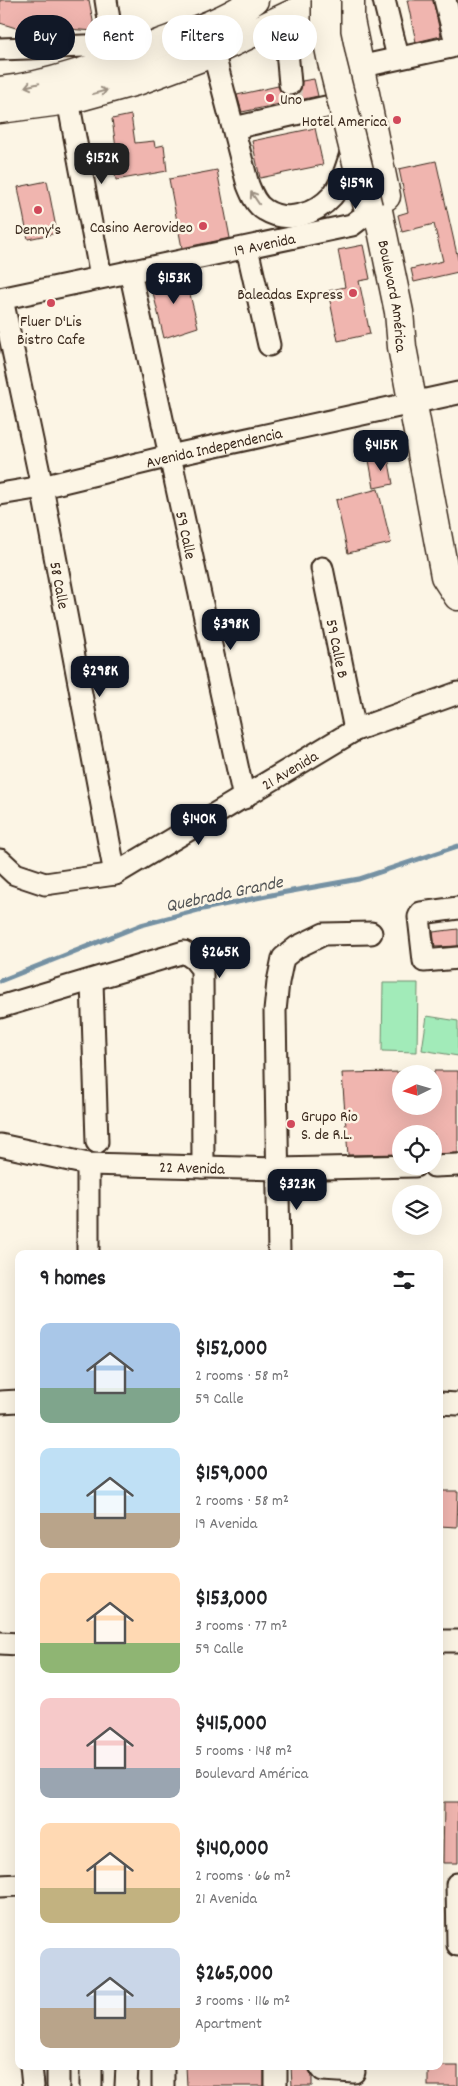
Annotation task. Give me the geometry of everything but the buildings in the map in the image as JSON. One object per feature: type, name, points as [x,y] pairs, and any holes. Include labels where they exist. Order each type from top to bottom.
[{"type":"main road","points":[[152,43],[194,31],[246,7],[254,0]]},
{"type":"main road","name":"Boulevard América","points":[[350,0],[350,20],[420,401],[445,576],[458,596]]},
{"type":"main road","points":[[291,15],[319,2],[366,221],[402,347]]},
{"type":"main road","name":"Boulevard América","points":[[319,2],[324,17],[340,40],[346,58],[399,312],[402,347],[420,401],[458,553]]},
{"type":"main road","points":[[0,91],[14,90],[77,74],[102,60]]},
{"type":"main road","points":[[0,109],[68,100],[140,80],[190,60]]},
{"type":"street","points":[[106,0],[108,15]]},
{"type":"street","points":[[384,0],[398,57]]},
{"type":"street","points":[[359,67],[451,47],[455,39],[445,0]]},
{"type":"street","points":[[0,49],[85,52]]},
{"type":"street","points":[[215,60],[248,186],[254,200],[264,210],[279,216],[296,216],[319,208],[332,195],[343,177],[352,150]]},
{"type":"street","points":[[288,60],[292,100]]},
{"type":"street","points":[[68,100],[101,277]]},
{"type":"street","points":[[234,128],[292,100],[326,107]]},
{"type":"street","name":"19 Avenida","points":[[1,299],[247,248],[366,221]]},
{"type":"street","points":[[247,248],[269,345]]},
{"type":"street","name":"59 Calle","points":[[130,271],[244,798]]},
{"type":"street","name":"58 Calle","points":[[1,299],[42,487],[115,874]]},
{"type":"street","name":"Avenida Independencia","points":[[0,494],[42,487],[170,456],[458,393]]},
{"type":"street","name":"59 Calle B","points":[[322,568],[355,730]]},
{"type":"street","name":"21 Avenida","points":[[7,867],[45,884],[115,874],[355,730],[458,693]]},
{"type":"street","points":[[458,908],[421,913],[419,916],[424,961],[458,958]]},
{"type":"street","points":[[279,1250],[276,1151],[276,1011],[278,982],[283,958],[297,947],[324,934],[371,933]]},
{"type":"street","points":[[0,1007],[184,952],[194,959],[202,969],[203,1167]]},
{"type":"street","points":[[92,981],[97,1142]]},
{"type":"street","name":"22 Avenida","points":[[0,1145],[66,1161],[88,1164],[278,1169],[392,1167]]},
{"type":"street","points":[[88,1164],[88,1250]]},
{"type":"street","points":[[442,1166],[458,1165]]},
{"type":"street","points":[[0,1402],[15,1401]]},
{"type":"street","points":[[443,1403],[458,1404]]},
{"type":"street","points":[[443,1641],[458,1641]]},
{"type":"street","points":[[0,1643],[15,1644]]},
{"type":"street","points":[[451,1884],[458,1945]]},
{"type":"street","points":[[0,1886],[15,1885]]},
{"type":"street","points":[[31,2070],[33,2086]]},
{"type":"street","points":[[58,2070],[58,2086]]},
{"type":"street","points":[[91,2070],[91,2086]]},
{"type":"street","points":[[126,2086],[127,2070]]},
{"type":"street","points":[[163,2070],[163,2086]]},
{"type":"street","points":[[276,2070],[276,2086]]},
{"type":"street","points":[[323,2070],[354,2072]]},
{"type":"green space","points":[[383,983],[418,983],[417,1052],[382,1051]]},
{"type":"green space","points":[[427,1016],[458,1021],[458,1056],[422,1050]]},
{"type":"waterway","name":"Quebrada Grande","points":[[0,981],[141,925],[198,910],[359,879],[458,846]]},
{"type":"tunnel","points":[[290,84],[293,101]]},
{"type":"place","name":"Uno","points":[[270,98]]},
{"type":"place","name":"Hotel America","points":[[397,120]]},
{"type":"place","name":"Denny's","points":[[38,210]]},
{"type":"place","name":"Casino Aerovideo","points":[[203,226]]},
{"type":"place","name":"Baleadas Express","points":[[353,293]]},
{"type":"place","name":"Fluer D'Lis Bistro Cafe","points":[[51,303]]},
{"type":"place","name":"Grupo Rio S. de R.L.","points":[[291,1124]]}]
